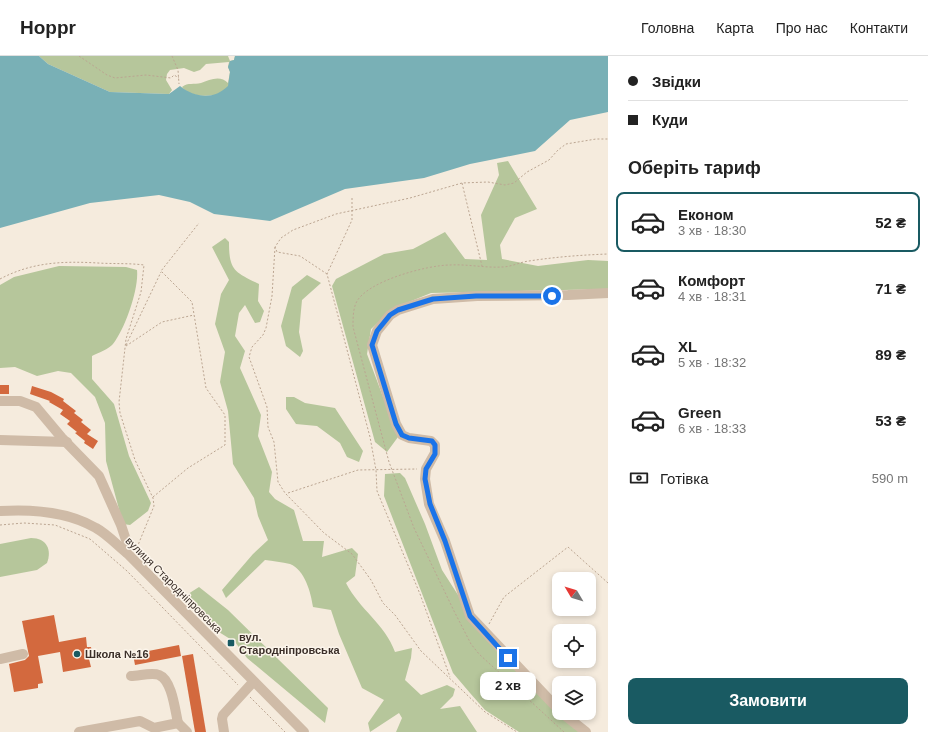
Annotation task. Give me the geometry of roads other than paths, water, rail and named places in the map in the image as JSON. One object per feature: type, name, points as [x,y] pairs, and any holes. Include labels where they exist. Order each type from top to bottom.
[{"type":"street","points":[[552,703],[470,616],[445,541],[430,504],[425,479],[426,469],[435,454],[435,445],[432,441],[409,438],[402,435],[396,424],[372,345],[377,331],[383,321],[398,310],[433,299],[476,296],[608,293]]},
{"type":"street","points":[[0,402],[20,401],[36,407],[66,442],[99,476],[121,525],[130,557]]},
{"type":"street","points":[[0,440],[66,442]]},
{"type":"street","name":"вулиця Стародніпровська","points":[[0,511],[30,510],[64,516],[96,528],[130,557],[304,732]]},
{"type":"street","points":[[0,659],[23,654]]},
{"type":"street","points":[[131,676],[155,674],[162,676],[169,687],[178,723],[187,732]]},
{"type":"street","points":[[224,732],[222,720],[223,715],[253,682]]},
{"type":"street","points":[[571,720],[586,732]]},
{"type":"street","points":[[79,732],[140,721],[154,728],[178,723]]},
{"type":"water","points":[[0,56],[39,56],[48,64],[110,92],[169,94],[180,86],[192,93],[204,96],[217,94],[228,86],[230,72],[228,67],[230,61],[234,60],[235,56],[608,56],[608,112],[570,120],[535,151],[470,164],[424,178],[345,189],[270,221],[214,214],[190,202],[159,195],[90,203],[0,228]]},
{"type":"place","name":"вул. Стародніпровська","points":[[231,643]]},
{"type":"place","name":"Школа №16","points":[[77,654]]}]
